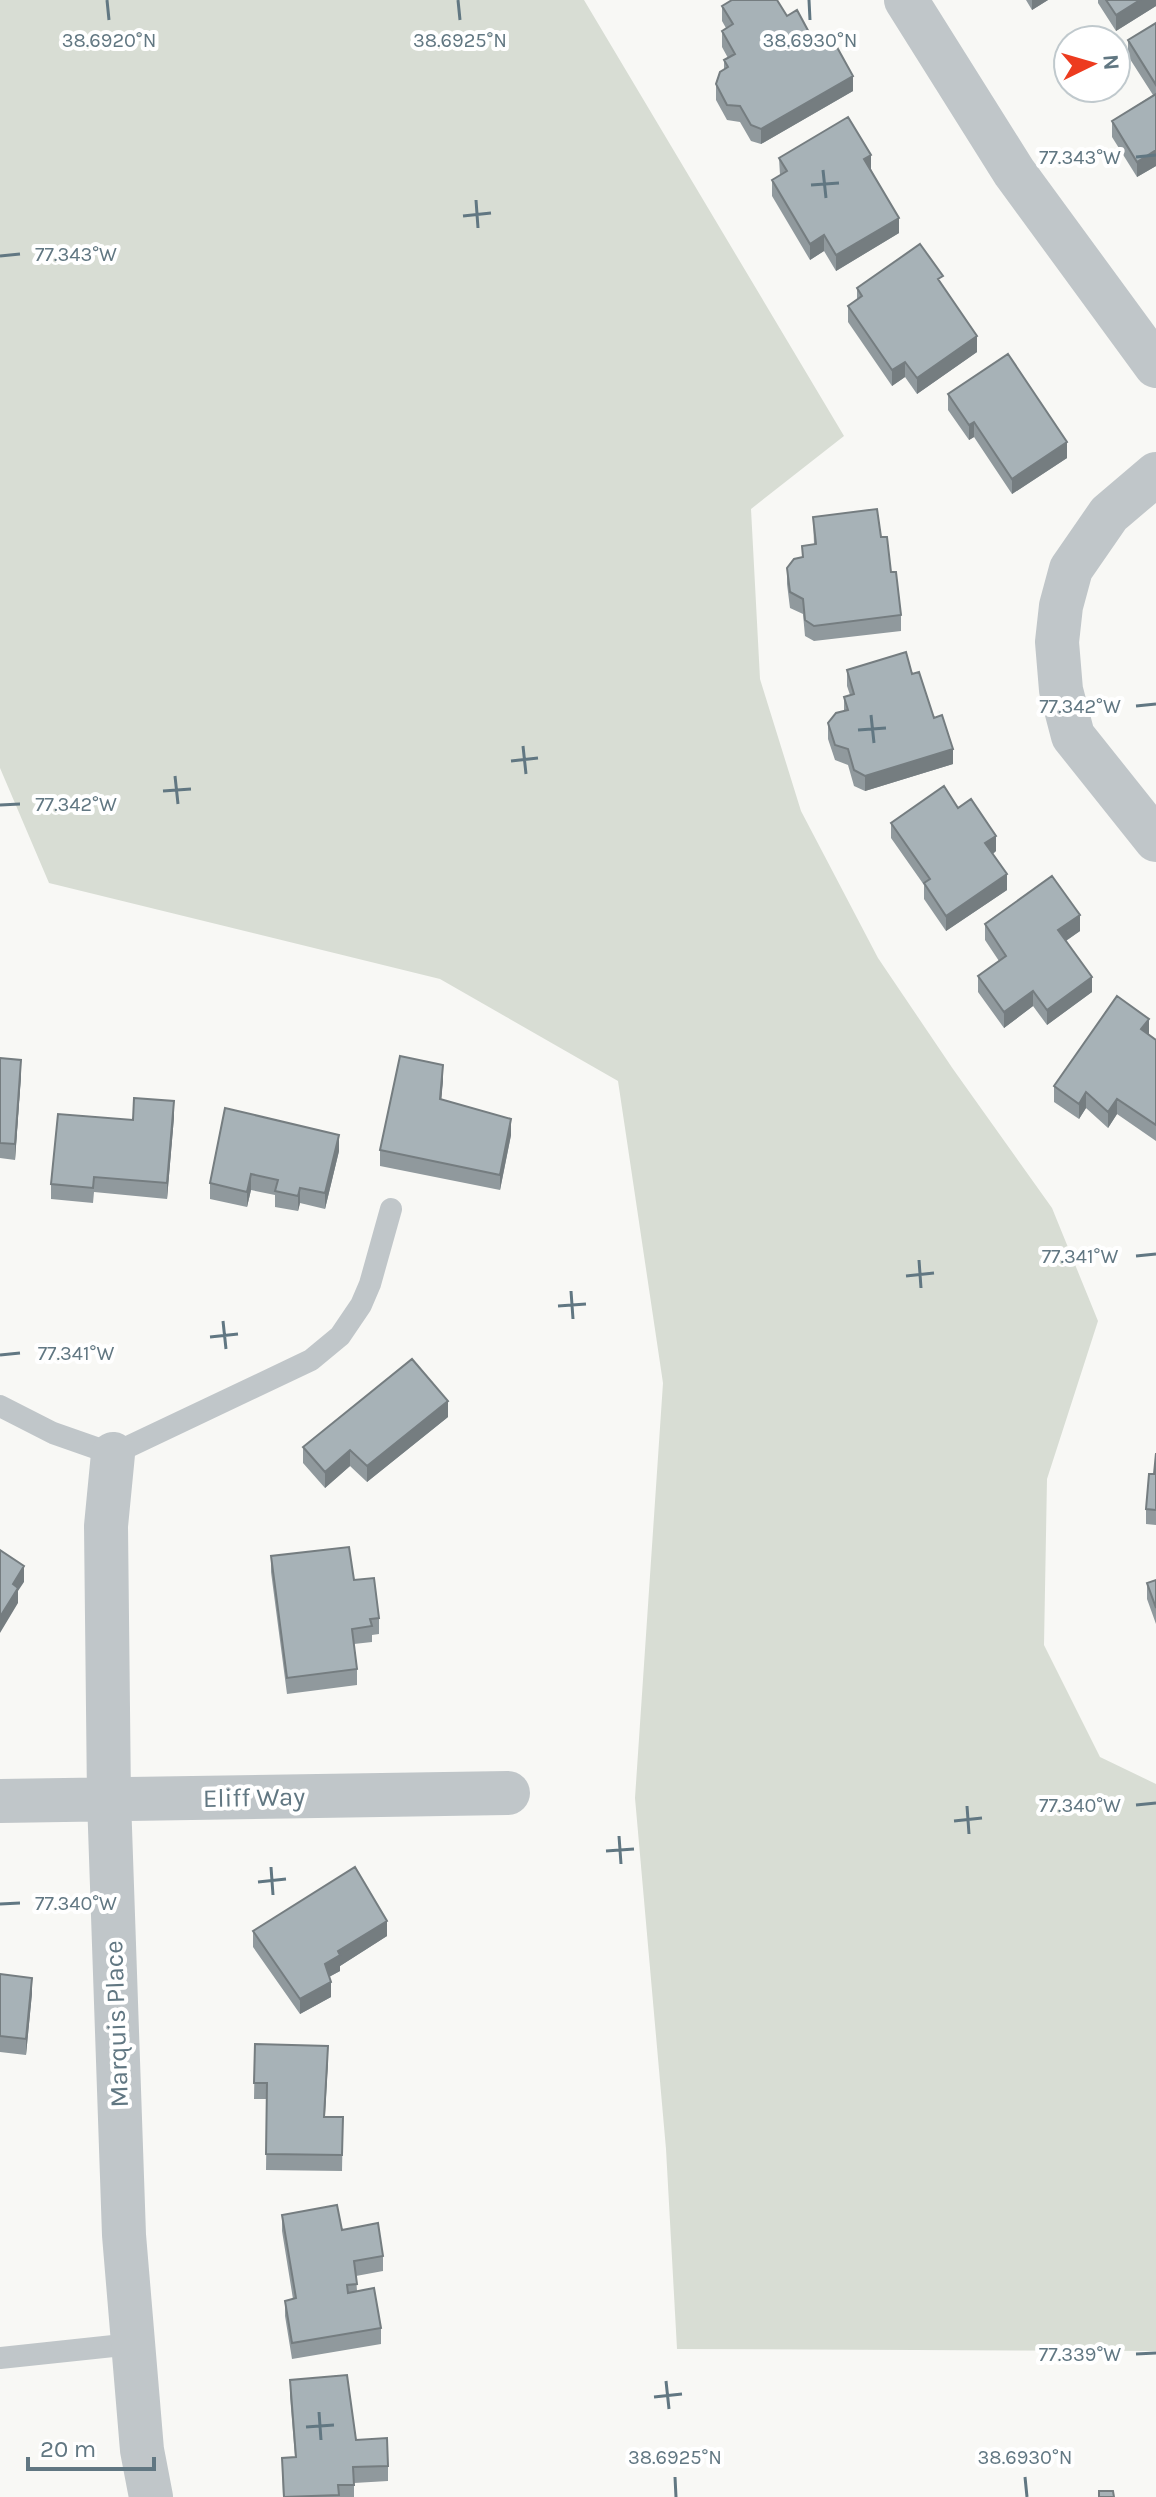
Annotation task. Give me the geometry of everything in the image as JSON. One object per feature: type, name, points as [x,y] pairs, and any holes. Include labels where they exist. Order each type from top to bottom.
[{"type":"street","points":[[906,0],[1014,172],[1156,366]]},
{"type":"street","points":[[1156,474],[1109,514],[1071,569],[1061,606],[1057,642],[1061,690],[1073,736],[1156,840]]},
{"type":"street","name":"Marquis Place","points":[[113,1454],[106,1526],[109,1799],[124,2235],[142,2450],[151,2497]]},
{"type":"street","name":"Eliff Way","points":[[0,1801],[508,1793]]},
{"type":"lane","points":[[0,1406],[53,1433],[113,1454],[311,1360],[340,1336],[361,1305],[391,1209]]},
{"type":"lane","points":[[0,2358],[132,2344]]},
{"type":"shaded area","points":[[0,0],[584,0],[844,436],[751,509],[760,679],[801,811],[878,958],[1052,1208],[1098,1321],[1047,1479],[1044,1645],[1100,1757],[1156,1784],[1156,2351],[677,2349],[666,2149],[635,1798],[663,1383],[618,1081],[440,979],[49,883],[0,768]]},
{"type":"building","points":[[732,0],[777,0],[787,16],[797,10],[818,49],[833,40],[853,76],[761,129],[751,125],[740,106],[727,105],[716,84],[720,72],[728,67],[724,60],[735,54],[722,31],[733,24],[722,6]]},
{"type":"building","points":[[1106,0],[1140,0],[1116,15]]},
{"type":"building","points":[[1156,23],[1156,85],[1132,46],[1132,38]]},
{"type":"building","points":[[1156,94],[1156,150],[1137,162],[1112,121]]},
{"type":"building","points":[[848,117],[871,155],[864,159],[899,218],[836,255],[824,235],[810,244],[772,180],[787,171],[779,158]]},
{"type":"building","points":[[920,244],[943,276],[938,279],[977,336],[917,378],[905,362],[892,370],[848,306],[862,296],[857,288]]},
{"type":"building","points":[[1008,354],[1067,442],[1012,479],[974,422],[969,425],[948,394]]},
{"type":"building","points":[[877,509],[881,537],[887,537],[891,572],[896,572],[901,615],[814,626],[805,620],[803,599],[790,592],[787,568],[794,559],[803,557],[802,546],[816,544],[813,517]]},
{"type":"building","points":[[906,652],[912,674],[919,672],[934,718],[942,715],[953,749],[865,776],[854,770],[848,749],[835,745],[828,723],[836,713],[848,710],[844,697],[854,694],[847,670]]},
{"type":"building","points":[[944,786],[958,808],[971,799],[996,836],[985,843],[1007,874],[946,916],[924,883],[930,879],[891,823]]},
{"type":"building","points":[[1052,876],[1080,915],[1058,930],[1092,977],[1047,1010],[1033,991],[1004,1012],[978,976],[1006,956],[985,924]]},
{"type":"building","points":[[1117,996],[1149,1019],[1141,1029],[1156,1040],[1156,1125],[1117,1099],[1108,1112],[1086,1092],[1079,1104],[1054,1086]]},
{"type":"building","points":[[400,1056],[443,1065],[440,1099],[511,1119],[500,1175],[380,1150]]},
{"type":"building","points":[[0,1058],[21,1060],[15,1144],[0,1143]]},
{"type":"building","points":[[134,1098],[174,1101],[167,1183],[94,1177],[93,1188],[51,1184],[58,1114],[133,1120]]},
{"type":"building","points":[[225,1108],[339,1135],[325,1193],[300,1188],[298,1196],[275,1191],[278,1180],[251,1174],[247,1192],[210,1183]]},
{"type":"building","points":[[412,1359],[448,1401],[367,1466],[350,1450],[325,1472],[303,1447]]},
{"type":"building","points":[[1156,1453],[1156,1510],[1146,1509],[1149,1474],[1154,1474]]},
{"type":"building","points":[[349,1547],[354,1580],[374,1578],[379,1618],[370,1619],[372,1626],[352,1629],[357,1669],[287,1678],[271,1556]]},
{"type":"building","points":[[0,1550],[24,1566],[13,1584],[18,1588],[0,1617]]},
{"type":"building","points":[[1156,1580],[1156,1608],[1147,1583]]},
{"type":"building","points":[[355,1867],[387,1921],[338,1951],[340,1955],[325,1964],[331,1982],[300,1999],[253,1931]]},
{"type":"building","points":[[0,1974],[32,1978],[26,2039],[0,2036]]},
{"type":"building","points":[[255,2044],[328,2046],[324,2117],[343,2117],[342,2155],[266,2154],[267,2083],[254,2083]]},
{"type":"building","points":[[337,2205],[342,2230],[378,2223],[383,2256],[354,2261],[357,2284],[347,2285],[348,2293],[374,2288],[381,2328],[292,2343],[285,2301],[296,2298],[282,2215]]},
{"type":"building","points":[[347,2375],[356,2440],[387,2438],[388,2466],[353,2467],[354,2485],[338,2485],[339,2495],[284,2497],[282,2458],[296,2457],[290,2380]]},
{"type":"building","points":[[1099,2491],[1113,2491],[1114,2497],[1099,2497]]}]
